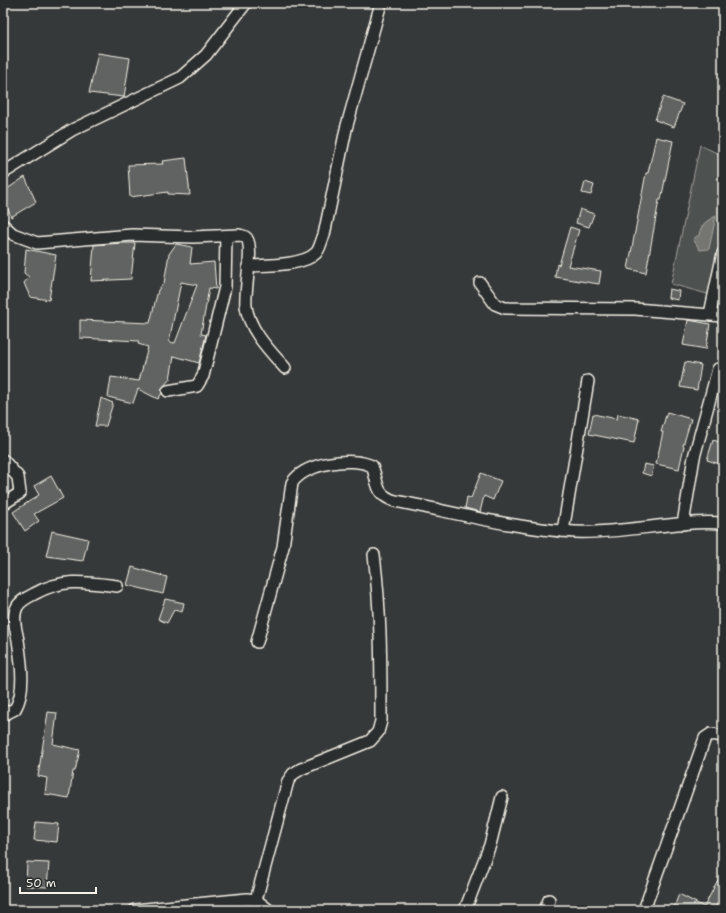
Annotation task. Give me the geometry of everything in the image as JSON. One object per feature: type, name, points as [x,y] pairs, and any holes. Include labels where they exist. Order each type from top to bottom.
[{"type":"street","points":[[3,174],[72,130],[180,78],[206,55],[246,3]]},
{"type":"street","points":[[248,266],[294,262],[310,258],[318,252],[324,235],[346,129],[382,3]]},
{"type":"street","points":[[3,225],[13,234],[37,242],[132,235],[245,236],[248,240],[250,249],[246,306],[250,322],[266,346],[285,368]]},
{"type":"street","points":[[168,391],[197,386],[203,376],[226,287],[226,236]]},
{"type":"street","points":[[710,314],[723,253]]},
{"type":"street","points":[[480,283],[495,304],[505,308],[635,309],[723,316]]},
{"type":"street","points":[[683,524],[694,457],[718,369]]},
{"type":"street","points":[[563,531],[588,381]]},
{"type":"street","points":[[3,460],[18,476],[20,493],[3,504]]},
{"type":"street","points":[[257,642],[283,547],[292,483],[296,476],[305,471],[338,462],[367,463],[372,466],[380,492],[386,498],[530,527],[563,531],[601,532],[703,522],[723,523]]},
{"type":"street","points":[[256,900],[288,781],[293,774],[301,769],[370,741],[378,732],[380,721],[381,644],[380,600],[374,555]]},
{"type":"street","points":[[3,715],[15,709],[21,693],[20,657],[15,614],[18,605],[26,598],[57,584],[80,582],[117,586]]},
{"type":"street","points":[[644,910],[705,738],[711,734],[723,736]]},
{"type":"street","points":[[465,910],[490,845],[502,797]]},
{"type":"street","points":[[135,910],[164,906],[256,900],[269,910]]},
{"type":"shaded area","points":[[700,145],[723,156],[723,238],[711,295],[671,284]]},
{"type":"shaded area","points":[[716,216],[709,249],[700,250],[693,239],[699,235],[704,223]]},
{"type":"building","points":[[98,53],[130,58],[124,97],[89,93]]},
{"type":"building","points":[[663,97],[683,104],[674,127],[655,120]]},
{"type":"building","points":[[656,137],[673,141],[661,200],[659,200],[646,273],[628,269],[646,173],[648,173]]},
{"type":"building","points":[[186,158],[190,195],[168,194],[168,192],[130,197],[128,165],[163,164],[162,161]]},
{"type":"building","points":[[25,177],[36,202],[11,217],[3,196],[7,189]]},
{"type":"building","points":[[585,182],[594,185],[591,195],[582,193]]},
{"type":"building","points":[[580,209],[594,214],[589,227],[576,223]]},
{"type":"building","points":[[570,227],[579,230],[568,266],[601,271],[599,284],[555,277],[557,264],[559,265]]},
{"type":"building","points":[[135,243],[131,279],[91,281],[94,245]]},
{"type":"building","points":[[176,244],[192,247],[190,264],[214,262],[216,289],[209,288],[201,334],[206,335],[199,363],[174,356],[170,379],[162,388],[162,393],[158,399],[138,389],[133,403],[108,397],[111,377],[139,381],[148,347],[138,344],[139,341],[80,338],[80,320],[150,323],[158,290],[164,283],[169,254]],"holes":[[[181,282],[197,285],[175,343],[169,342]]]},
{"type":"building","points":[[26,249],[56,255],[49,300],[30,297],[24,283],[29,277],[24,273]]},
{"type":"building","points":[[669,289],[679,291],[678,300],[668,298]]},
{"type":"building","points":[[688,320],[710,324],[706,349],[683,345]]},
{"type":"building","points":[[685,362],[701,365],[697,390],[680,387]]},
{"type":"building","points":[[101,398],[113,403],[106,426],[95,426]]},
{"type":"building","points":[[667,412],[691,419],[683,446],[679,469],[656,464],[663,432],[661,432]]},
{"type":"building","points":[[593,414],[617,419],[618,414],[639,419],[634,443],[589,434]]},
{"type":"building","points":[[713,440],[723,443],[723,465],[707,460]]},
{"type":"building","points":[[644,464],[654,466],[651,476],[642,473]]},
{"type":"building","points":[[481,473],[501,481],[493,500],[484,496],[480,512],[465,508],[467,497],[471,498]]},
{"type":"building","points":[[51,476],[63,498],[34,514],[39,521],[25,531],[13,512],[39,495],[34,486]]},
{"type":"building","points":[[52,531],[88,539],[83,561],[46,556]]},
{"type":"building","points":[[132,567],[167,577],[163,594],[127,585]]},
{"type":"building","points":[[165,599],[184,603],[182,612],[174,610],[167,623],[158,619]]},
{"type":"building","points":[[48,712],[57,713],[53,744],[80,750],[75,771],[73,771],[69,798],[45,794],[47,778],[38,776]]},
{"type":"building","points":[[36,822],[59,824],[57,842],[34,840]]},
{"type":"building","points":[[27,862],[49,863],[47,887],[26,886]]},
{"type":"building","points":[[723,870],[723,893],[714,910],[673,910],[679,894],[704,907]]}]
